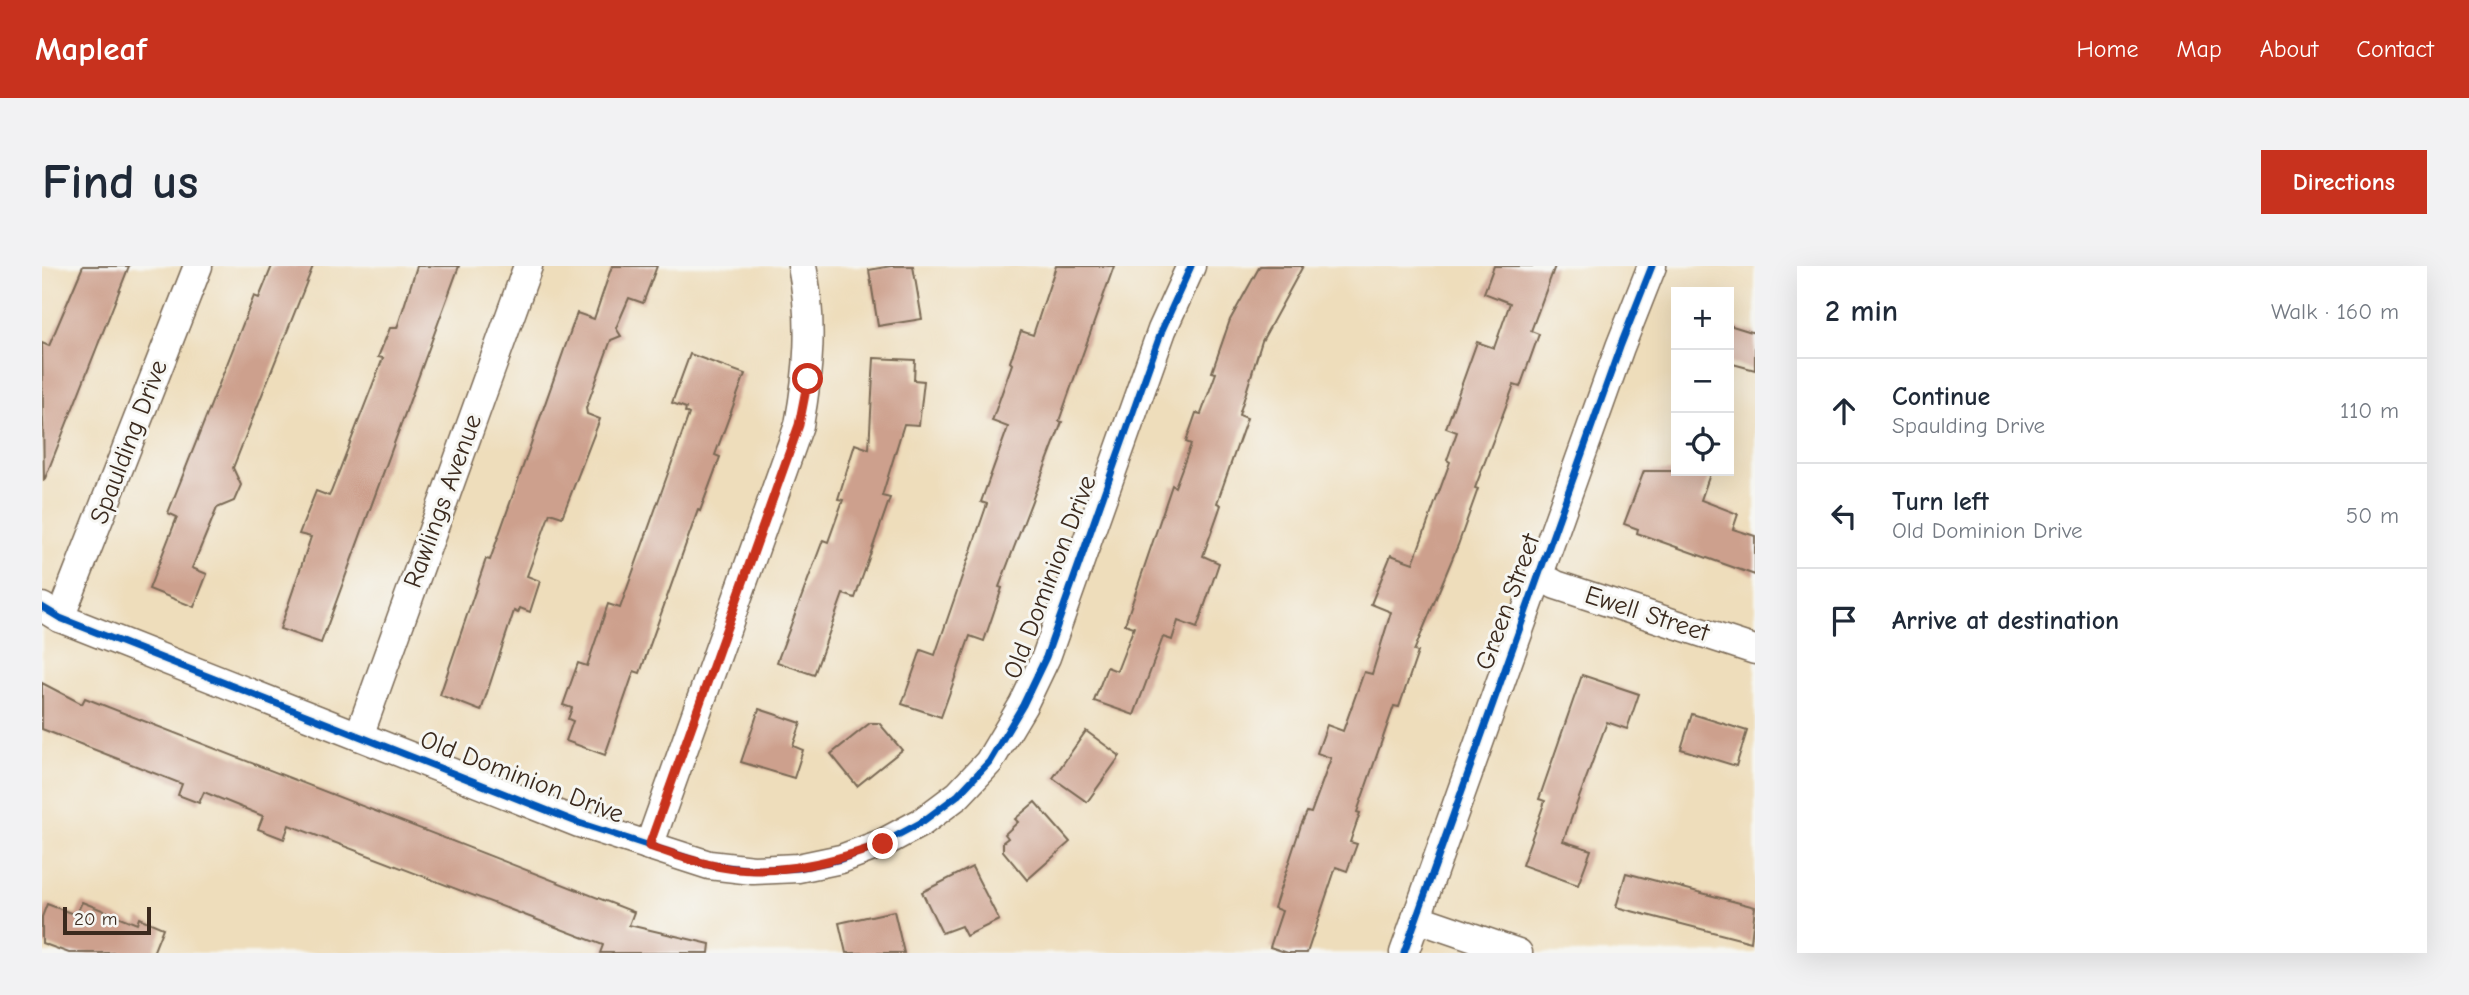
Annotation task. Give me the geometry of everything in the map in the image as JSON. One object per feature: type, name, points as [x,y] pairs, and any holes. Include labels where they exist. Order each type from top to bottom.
[{"type":"street","name":"Spaulding Drive","points":[[51,613],[198,266]]},
{"type":"street","name":"Rawlings Avenue","points":[[359,736],[528,266]]},
{"type":"street","points":[[649,846],[799,425],[808,379],[811,341],[808,294],[802,266]]},
{"type":"street","name":"Old Dominion Drive","points":[[51,613],[579,823],[709,865],[753,870],[798,868],[841,859],[883,844],[922,822],[958,795],[989,762],[1023,705],[1046,657],[1162,330],[1191,266]]},
{"type":"street","name":"Green Street","points":[[1404,953],[1620,348],[1652,266]]},
{"type":"street","name":"Ewell Street","points":[[1540,576],[1755,650]]},
{"type":"street","points":[[1416,918],[1518,953]]},
{"type":"building","points":[[83,266],[129,266],[44,481],[42,343],[49,346]]},
{"type":"building","points":[[272,266],[313,266],[233,468],[241,485],[234,501],[217,508],[192,568],[207,574],[194,607],[149,589],[177,517],[168,513],[254,296],[259,298]]},
{"type":"building","points":[[417,266],[459,266],[321,643],[280,629],[311,537],[299,534],[316,491],[329,496],[331,492],[383,358],[378,357],[390,328],[397,328]]},
{"type":"building","points":[[612,266],[657,266],[643,303],[629,298],[616,328],[621,336],[611,340],[586,408],[587,414],[600,419],[562,517],[550,513],[527,576],[540,581],[530,612],[520,608],[518,613],[514,611],[481,711],[440,695],[486,559],[490,560],[577,313],[594,319]]},
{"type":"building","points":[[913,266],[922,319],[878,326],[869,270]]},
{"type":"building","points":[[1056,266],[1114,266],[1059,421],[1062,422],[999,587],[1002,588],[984,641],[970,636],[941,717],[902,704],[921,650],[935,655],[987,504],[981,502],[1008,427],[992,421],[1012,364],[1010,362],[1021,331],[1033,335]]},
{"type":"building","points":[[1260,266],[1303,266],[1262,341],[1239,415],[1247,418],[1217,503],[1221,505],[1203,556],[1219,563],[1197,628],[1178,621],[1172,640],[1163,637],[1134,715],[1094,701],[1107,667],[1117,671],[1134,627],[1125,624],[1172,485],[1175,487],[1191,444],[1186,442],[1196,413],[1201,414],[1216,373],[1212,372],[1230,320]]},
{"type":"building","points":[[1494,266],[1555,266],[1531,331],[1539,334],[1520,387],[1514,385],[1475,488],[1478,489],[1458,545],[1414,651],[1418,652],[1399,707],[1394,706],[1357,812],[1360,813],[1350,842],[1357,844],[1347,871],[1336,867],[1307,953],[1288,953],[1270,947],[1282,911],[1274,908],[1301,825],[1307,812],[1311,813],[1331,758],[1317,753],[1327,725],[1343,731],[1364,672],[1372,674],[1391,612],[1371,604],[1391,555],[1413,563],[1450,462],[1447,460],[1457,432],[1446,428],[1477,342],[1494,348],[1510,303],[1484,293]]},
{"type":"building","points":[[1734,327],[1755,333],[1755,370],[1734,364]]},
{"type":"building","points":[[690,354],[745,374],[715,455],[720,457],[700,511],[698,510],[640,673],[634,671],[605,755],[566,741],[573,721],[568,719],[572,708],[563,705],[578,663],[587,666],[608,604],[620,608],[689,414],[685,412],[686,408],[672,403]]},
{"type":"building","points":[[874,358],[915,360],[914,380],[924,381],[919,425],[904,424],[882,496],[890,498],[855,598],[843,594],[814,675],[777,662],[823,540],[828,542],[843,500],[838,499],[855,444],[869,449]]},
{"type":"building","points":[[1644,471],[1671,471],[1671,476],[1709,476],[1701,500],[1738,514],[1733,529],[1755,536],[1755,575],[1637,533],[1638,529],[1624,524]]},
{"type":"building","points":[[1582,675],[1639,694],[1627,729],[1607,722],[1563,841],[1591,850],[1578,885],[1522,865],[1545,801],[1539,799]]},
{"type":"building","points":[[42,683],[82,704],[85,698],[634,912],[629,925],[710,944],[709,953],[600,953],[603,945],[289,825],[284,839],[258,829],[263,816],[204,792],[199,803],[178,795],[182,784],[42,729]]},
{"type":"building","points":[[759,709],[801,723],[793,746],[803,750],[794,778],[741,762]]},
{"type":"building","points":[[1692,714],[1747,731],[1736,766],[1681,749]]},
{"type":"building","points":[[870,723],[879,723],[902,750],[857,786],[831,754]]},
{"type":"building","points":[[1086,731],[1120,756],[1087,802],[1053,778]]},
{"type":"building","points":[[1035,802],[1070,842],[1027,880],[1003,851],[1003,842],[1008,838],[1005,834],[1018,822],[1015,819]]},
{"type":"building","points":[[972,867],[999,920],[966,936],[961,926],[942,933],[922,892]]},
{"type":"building","points":[[1626,873],[1755,907],[1751,942],[1616,907]]},
{"type":"building","points":[[82,902],[137,924],[139,918],[163,928],[153,953],[69,953],[42,943],[42,917],[47,904],[76,915]]},
{"type":"building","points":[[894,911],[904,953],[846,953],[839,923]]},
{"type":"cycle path","points":[[42,607],[60,618],[579,823],[709,865],[753,870],[798,868],[841,859],[883,843],[922,822],[958,795],[989,762],[1023,705],[1046,657],[1162,330],[1191,266]]},
{"type":"cycle path","points":[[1404,953],[1620,347],[1652,266]]},
{"type":"route","points":[[808,379],[799,425],[649,846],[709,865],[753,870],[798,868],[841,859],[883,844]]}]
